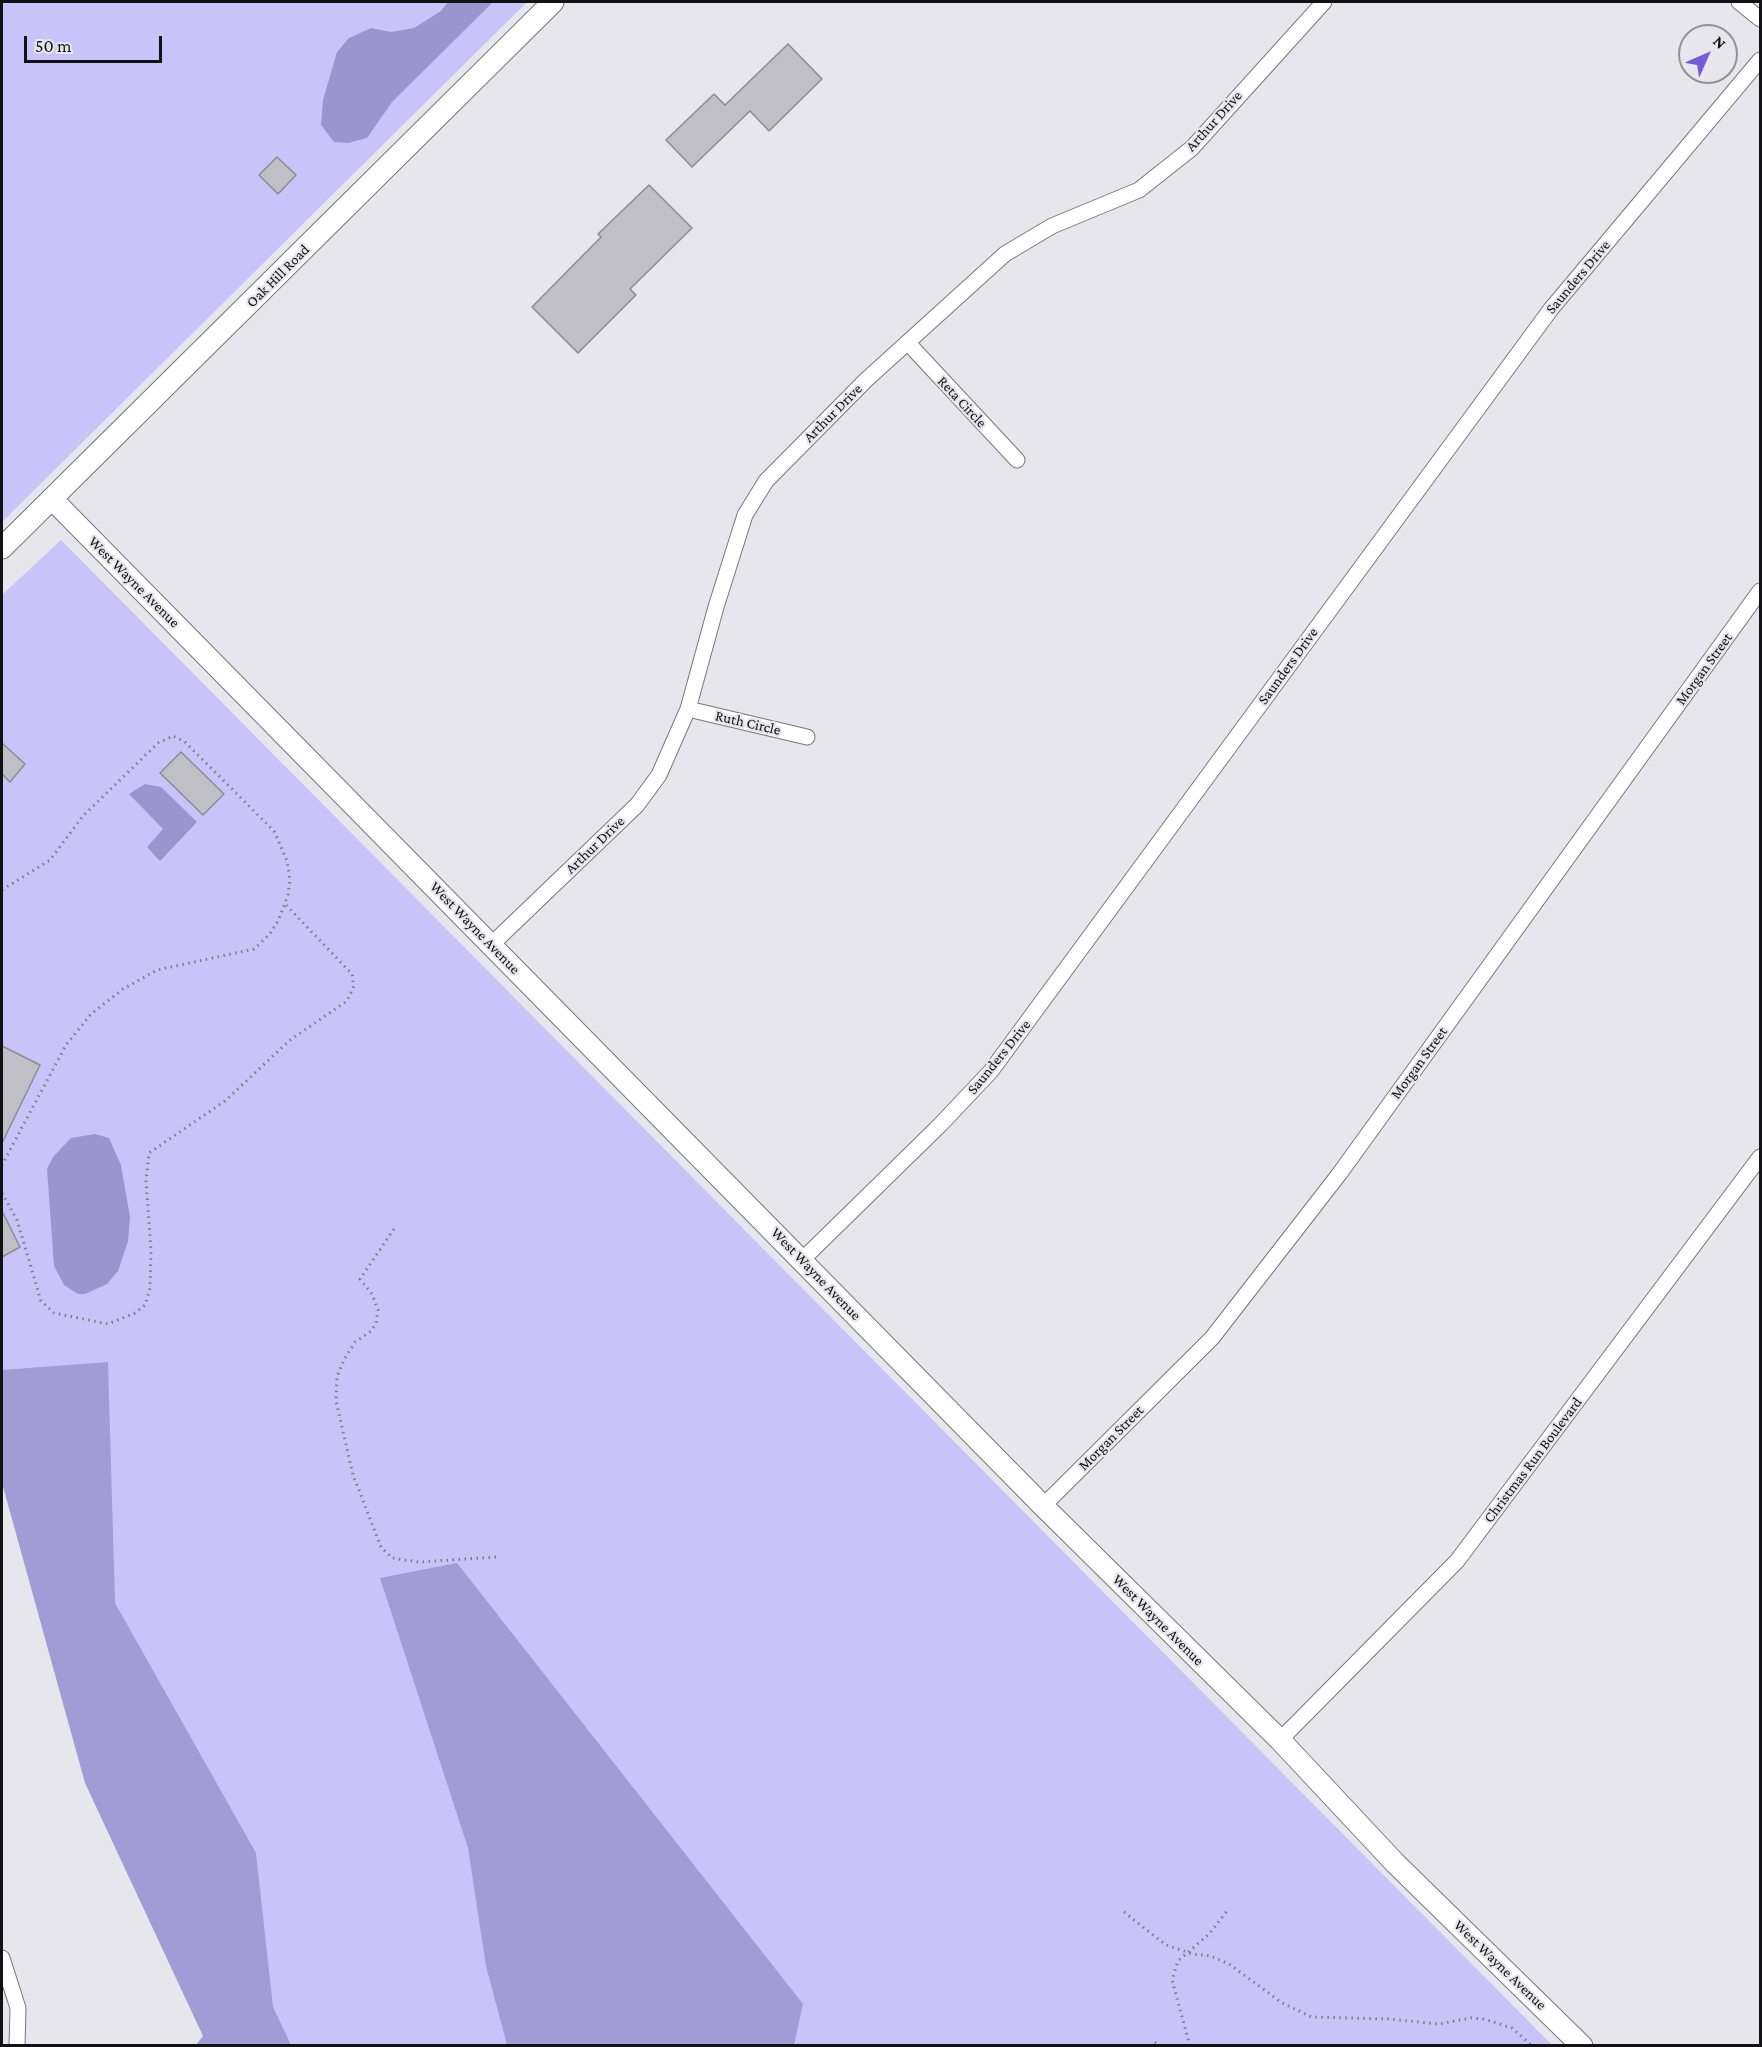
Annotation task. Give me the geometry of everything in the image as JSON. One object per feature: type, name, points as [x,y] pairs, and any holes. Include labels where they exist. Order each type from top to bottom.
[{"type":"street","name":"Oak Hill Road","points":[[2,548],[53,500],[553,2]]},
{"type":"street","name":"Arthur Drive","points":[[491,945],[636,805],[659,775],[688,710],[716,607],[745,515],[766,481],[795,450],[1005,254],[1052,226],[1139,190],[1192,148],[1324,2]]},
{"type":"street","points":[[1739,2],[1761,19]]},
{"type":"street","name":"Saunders Drive","points":[[802,1260],[940,1125],[991,1071],[1551,309],[1761,60]]},
{"type":"street","name":"Reta Circle","points":[[908,343],[1017,460]]},
{"type":"street","name":"West Wayne Avenue","points":[[53,500],[1043,1506],[1280,1740],[1395,1863],[1582,2046]]},
{"type":"street","name":"Morgan Street","points":[[1043,1506],[1212,1338],[1340,1173],[1761,591]]},
{"type":"street","name":"Ruth Circle","points":[[688,710],[807,736]]},
{"type":"street","name":"Christmas Run Boulevard","points":[[1280,1740],[1457,1561],[1761,1157]]},
{"type":"street","points":[[2,1958],[18,2008],[17,2046]]},
{"type":"path","points":[[2,890],[50,860],[83,816],[158,743],[173,736],[184,742],[274,831],[290,872],[285,903],[269,935],[254,949],[157,970],[105,1001],[66,1045],[2,1164]]},
{"type":"path","points":[[2,1193],[17,1221],[41,1301],[54,1313],[108,1324],[135,1313],[145,1305],[150,1288],[151,1250],[146,1180],[149,1153],[225,1101],[290,1040],[347,1001],[354,986],[352,974],[285,903]]},
{"type":"path","points":[[394,1229],[360,1279],[372,1294],[378,1310],[376,1323],[371,1331],[355,1342],[338,1376],[336,1401],[354,1475],[381,1546],[392,1557],[419,1562],[497,1557]]},
{"type":"path","points":[[1190,2046],[1172,1980],[1178,1960],[1189,1953],[1227,1911]]},
{"type":"path","points":[[1124,1912],[1166,1945],[1189,1953],[1211,1956],[1230,1964],[1282,2003],[1312,2017],[1389,2019],[1439,2024],[1471,2018],[1484,2019],[1512,2028],[1532,2046]]},
{"type":"shaded area","points":[[2,2],[527,2],[2,522]]},
{"type":"shaded area","points":[[448,2],[493,2],[392,102],[367,138],[348,143],[334,142],[321,125],[323,100],[337,52],[349,38],[371,28],[391,32],[414,28],[441,11]]},
{"type":"shaded area","points":[[61,540],[1552,2045],[216,2045],[2,1404],[2,595]]},
{"type":"shaded area","points":[[145,784],[161,787],[197,822],[160,861],[147,847],[163,829],[129,794]]},
{"type":"shaded area","points":[[95,1134],[109,1138],[121,1165],[130,1217],[128,1241],[118,1271],[107,1284],[85,1294],[78,1294],[64,1285],[54,1266],[47,1169],[53,1157],[71,1138]]},
{"type":"shaded area","points":[[108,1362],[115,1603],[256,1853],[273,2007],[291,2045],[196,2045],[203,2036],[85,1783],[2,1483],[2,1370]]},
{"type":"shaded area","points":[[457,1563],[803,2004],[794,2045],[507,2045],[486,1966],[468,1848],[380,1578]]},
{"type":"building","points":[[788,44],[822,79],[769,131],[750,111],[692,167],[666,140],[714,94],[725,105]]},
{"type":"building","points":[[277,157],[296,175],[278,194],[259,175]]},
{"type":"building","points":[[649,185],[692,228],[630,289],[636,295],[578,353],[532,307],[601,237],[598,234]]},
{"type":"building","points":[[2,743],[25,764],[10,782],[2,774]]},
{"type":"building","points":[[181,752],[224,794],[203,815],[160,773]]},
{"type":"building","points":[[2,1046],[40,1065],[2,1143]]},
{"type":"building","points":[[2,1211],[20,1247],[2,1257]]}]
